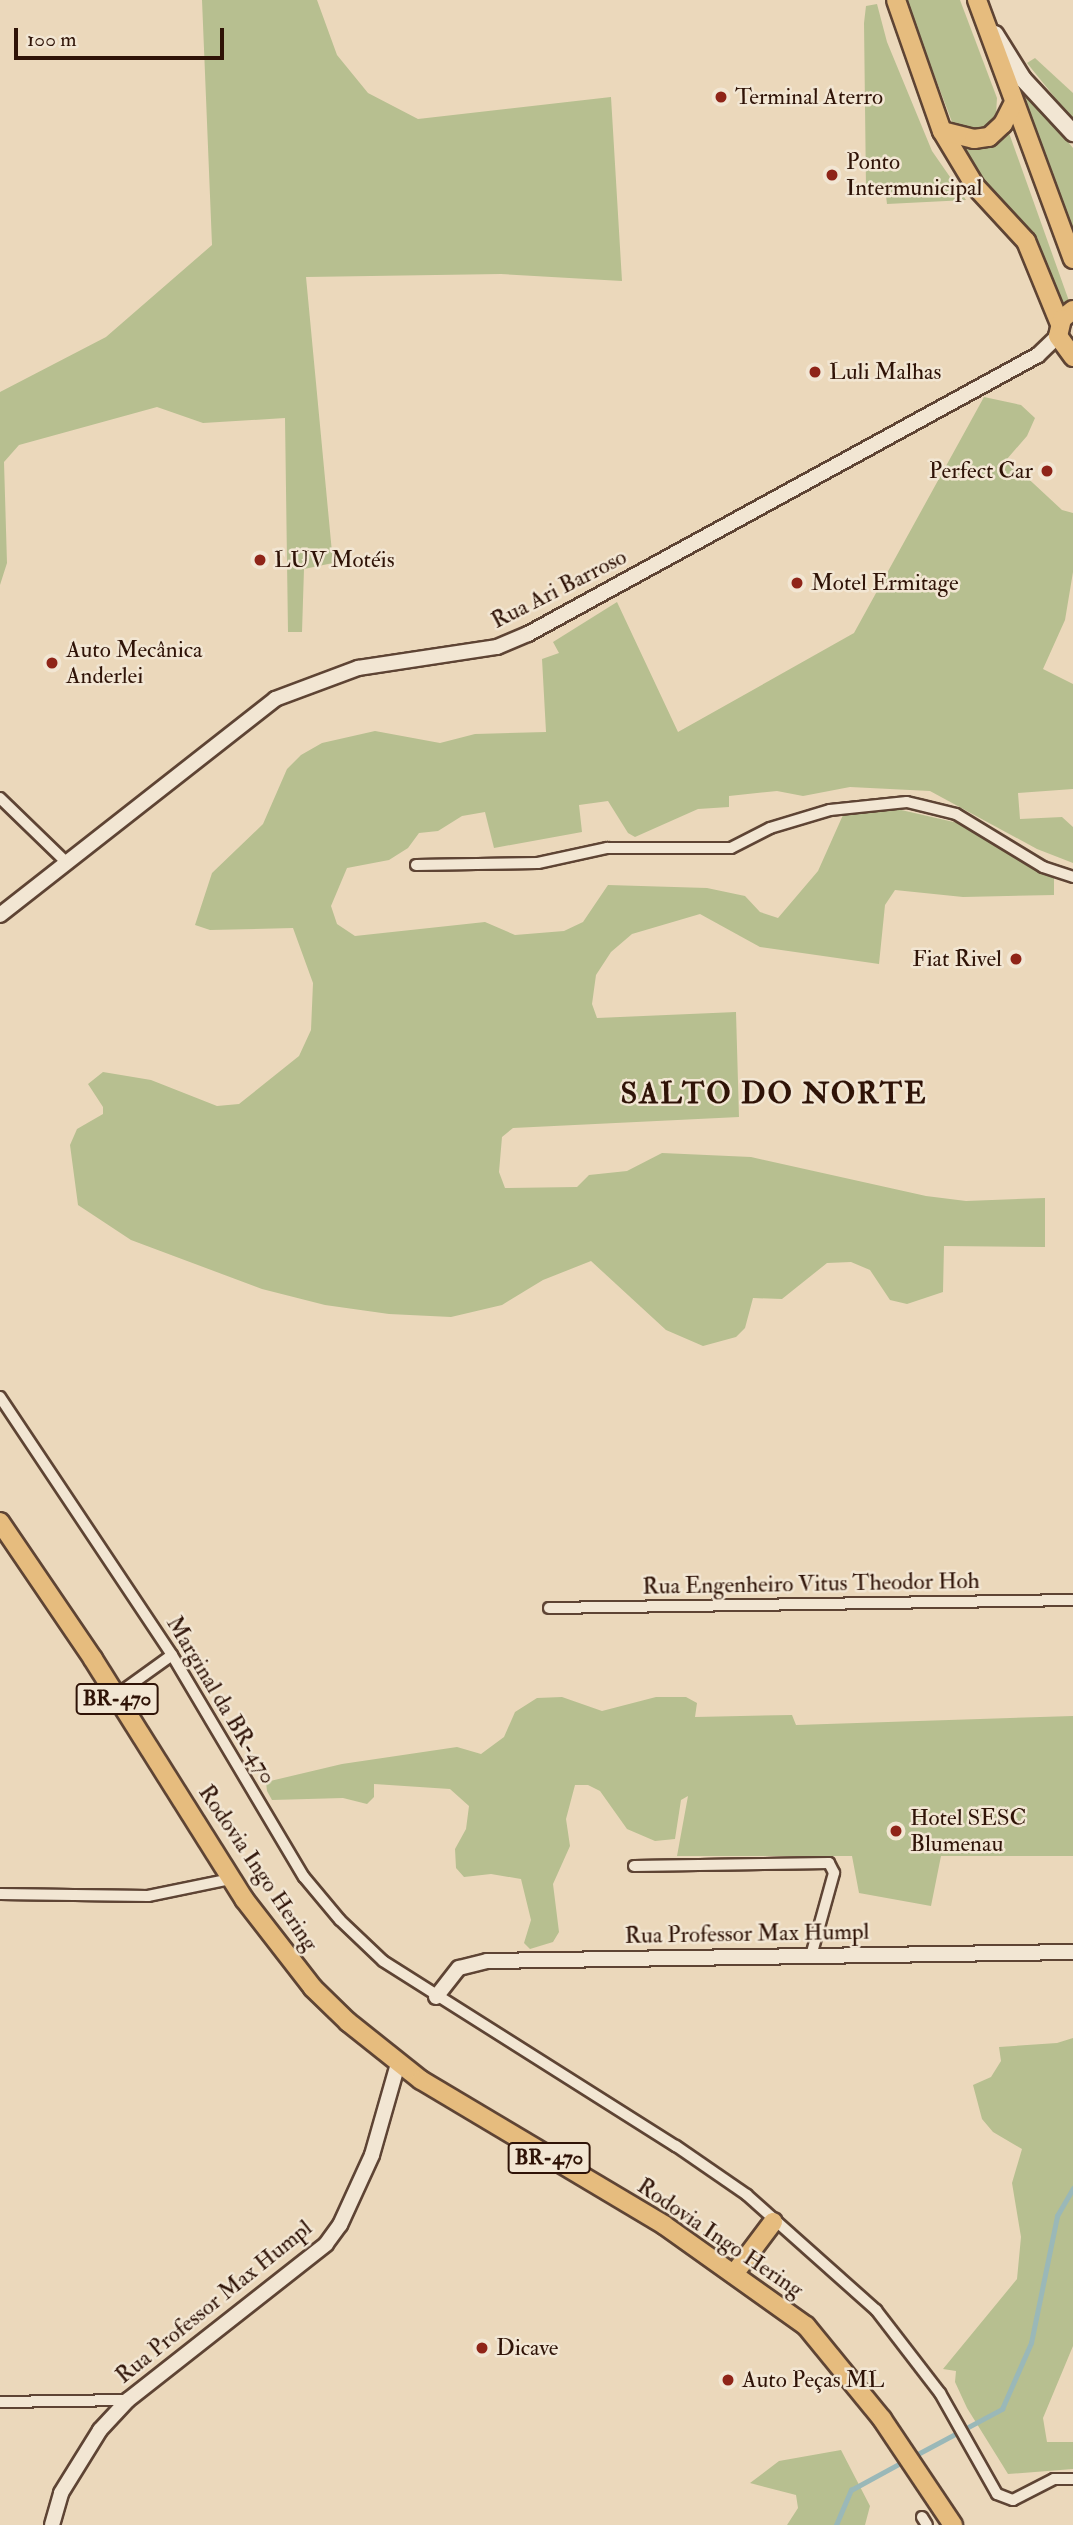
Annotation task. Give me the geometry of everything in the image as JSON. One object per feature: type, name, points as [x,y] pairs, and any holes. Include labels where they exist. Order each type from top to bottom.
[{"type":"main road","points":[[896,0],[942,131],[975,186],[1026,241],[1066,348]]},
{"type":"main road","points":[[979,6],[1013,104],[1073,259]]},
{"type":"main road","points":[[979,6],[1023,79],[1073,133]]},
{"type":"main road","points":[[942,131],[974,139],[989,137],[1003,124],[1013,104]]},
{"type":"main road","points":[[1066,348],[1073,310]]},
{"type":"main road","name":"Rodovia Ingo Hering","points":[[0,1522],[231,1879],[313,1988],[398,2064],[455,2103],[664,2225],[806,2326],[882,2419],[932,2488],[953,2525]]},
{"type":"main road","points":[[734,2274],[773,2222]]},
{"type":"street","name":"Rua Ari Barroso","points":[[0,915],[275,699],[358,668],[497,647],[528,634],[1038,355],[1066,348]]},
{"type":"street","points":[[0,797],[66,862]]},
{"type":"street","points":[[416,864],[538,863],[607,848],[731,848],[770,828],[818,813],[907,802],[957,814],[1043,867],[1073,877]]},
{"type":"street","name":"Marginal da BR-470","points":[[0,1397],[172,1655],[304,1877],[383,1961],[436,1997],[676,2146],[747,2195],[773,2222],[876,2311],[940,2393],[997,2494],[1013,2500],[1055,2479],[1073,2479]]},
{"type":"street","name":"Rua Engenheiro Vitus Theodor Hoh","points":[[549,1608],[1073,1600]]},
{"type":"street","points":[[115,1696],[172,1655]]},
{"type":"street","points":[[635,1866],[829,1863],[834,1873],[811,1956]]},
{"type":"street","points":[[0,1894],[148,1896],[231,1879]]},
{"type":"street","name":"Rua Professor Max Humpl","points":[[436,1997],[459,1968],[477,1962],[1073,1952]]},
{"type":"street","name":"Rua Professor Max Humpl","points":[[52,2525],[61,2493],[79,2462],[100,2430],[128,2400],[326,2244],[358,2192],[398,2064]]},
{"type":"street","points":[[0,2402],[128,2400]]},
{"type":"green space","points":[[202,0],[317,0],[337,55],[368,93],[418,119],[611,97],[622,281],[501,274],[306,277],[333,563],[304,569],[302,632],[288,632],[285,418],[203,423],[157,407],[19,445],[4,462],[7,563],[0,585],[0,392],[106,337],[212,245]]},
{"type":"green space","points":[[906,0],[960,0],[997,98],[996,115],[987,127],[964,130],[952,122]]},
{"type":"green space","points":[[877,4],[887,42],[932,151],[966,200],[887,204],[886,196],[870,194],[866,189],[864,23],[866,6]]},
{"type":"green space","points":[[1035,58],[1073,93],[1073,120],[1027,63]]},
{"type":"green space","points":[[1015,77],[1073,148],[1073,232],[1050,179]]},
{"type":"green space","points":[[1009,133],[1069,301],[1058,308],[1005,210],[959,146],[988,147]]},
{"type":"green space","points":[[984,397],[1021,405],[1035,418],[1027,436],[1007,459],[1062,510],[1073,513],[1073,572],[1065,620],[1043,669],[1073,684],[1073,789],[1018,793],[1020,819],[1062,817],[1073,827],[1073,863],[1037,849],[930,791],[850,787],[803,796],[777,791],[729,796],[729,807],[698,809],[635,837],[628,833],[608,801],[579,805],[582,832],[494,848],[485,812],[462,816],[438,831],[419,833],[408,848],[389,860],[347,868],[331,906],[337,924],[355,936],[485,922],[515,935],[564,931],[583,922],[608,885],[707,888],[745,896],[760,912],[778,918],[818,871],[843,815],[897,809],[958,823],[1054,877],[1054,895],[963,897],[895,890],[885,905],[879,964],[760,947],[700,914],[632,934],[611,952],[596,975],[592,1004],[597,1018],[736,1012],[739,1117],[513,1128],[502,1137],[499,1172],[505,1188],[577,1187],[589,1175],[627,1171],[662,1153],[751,1157],[926,1196],[966,1201],[1045,1198],[1045,1247],[944,1246],[943,1292],[907,1304],[890,1300],[870,1270],[851,1262],[827,1263],[782,1299],[753,1298],[745,1328],[736,1337],[703,1346],[666,1330],[591,1261],[543,1280],[502,1305],[451,1317],[389,1314],[325,1305],[262,1289],[131,1240],[78,1205],[70,1145],[77,1129],[103,1114],[103,1107],[88,1084],[103,1072],[151,1080],[217,1106],[239,1104],[299,1056],[311,1030],[313,983],[293,928],[210,930],[195,925],[212,873],[263,824],[287,769],[301,755],[322,743],[375,731],[440,743],[475,734],[546,732],[542,659],[559,653],[553,642],[617,602],[678,732],[854,633]]},
{"type":"green space","points":[[562,1697],[602,1711],[656,1697],[686,1697],[697,1703],[695,1717],[792,1715],[796,1725],[1073,1716],[1073,1856],[941,1856],[931,1906],[859,1893],[852,1856],[677,1856],[688,1796],[681,1800],[675,1839],[655,1841],[627,1829],[600,1791],[588,1785],[575,1785],[566,1819],[570,1846],[553,1884],[559,1932],[553,1942],[530,1949],[524,1943],[531,1920],[521,1879],[491,1874],[464,1877],[456,1868],[455,1849],[466,1829],[469,1806],[450,1789],[374,1784],[374,1797],[367,1804],[343,1798],[272,1800],[267,1791],[266,1782],[342,1764],[457,1747],[481,1754],[504,1737],[515,1712],[537,1698]]},
{"type":"green space","points":[[1073,2038],[1073,2346],[1043,2418],[1047,2442],[1073,2442],[1073,2469],[1008,2474],[967,2408],[955,2382],[956,2371],[943,2369],[1017,2279],[1021,2237],[1012,2183],[1022,2149],[993,2132],[982,2119],[973,2085],[991,2077],[1001,2061],[999,2047],[1057,2043]]},
{"type":"green space","points":[[841,2450],[870,2506],[865,2525],[787,2525],[798,2508],[796,2495],[750,2483],[779,2461]]},
{"type":"waterway","points":[[914,2456],[1002,2409],[1031,2343],[1057,2216],[1073,2188]]},
{"type":"waterway","points":[[836,2525],[851,2490],[906,2460]]},
{"type":"place","name":"Terminal Aterro","points":[[721,97]]},
{"type":"place","name":"Ponto Intermunicipal","points":[[832,175]]},
{"type":"place","name":"Luli Malhas","points":[[815,372]]},
{"type":"place","name":"Perfect Car","points":[[1047,471]]},
{"type":"place","name":"LUV Motéis","points":[[260,560]]},
{"type":"place","name":"Motel Ermitage","points":[[797,583]]},
{"type":"place","name":"Auto Mecânica Anderlei","points":[[52,663]]},
{"type":"place","name":"Fiat Rivel","points":[[1016,959]]},
{"type":"place","name":"Hotel SESC Blumenau","points":[[896,1831]]},
{"type":"place","name":"Dicave","points":[[482,2348]]},
{"type":"place","name":"Auto Peças ML","points":[[728,2380]]},
{"type":"district","name":"SALTO DO NORTE","points":[[774,1094]]}]
